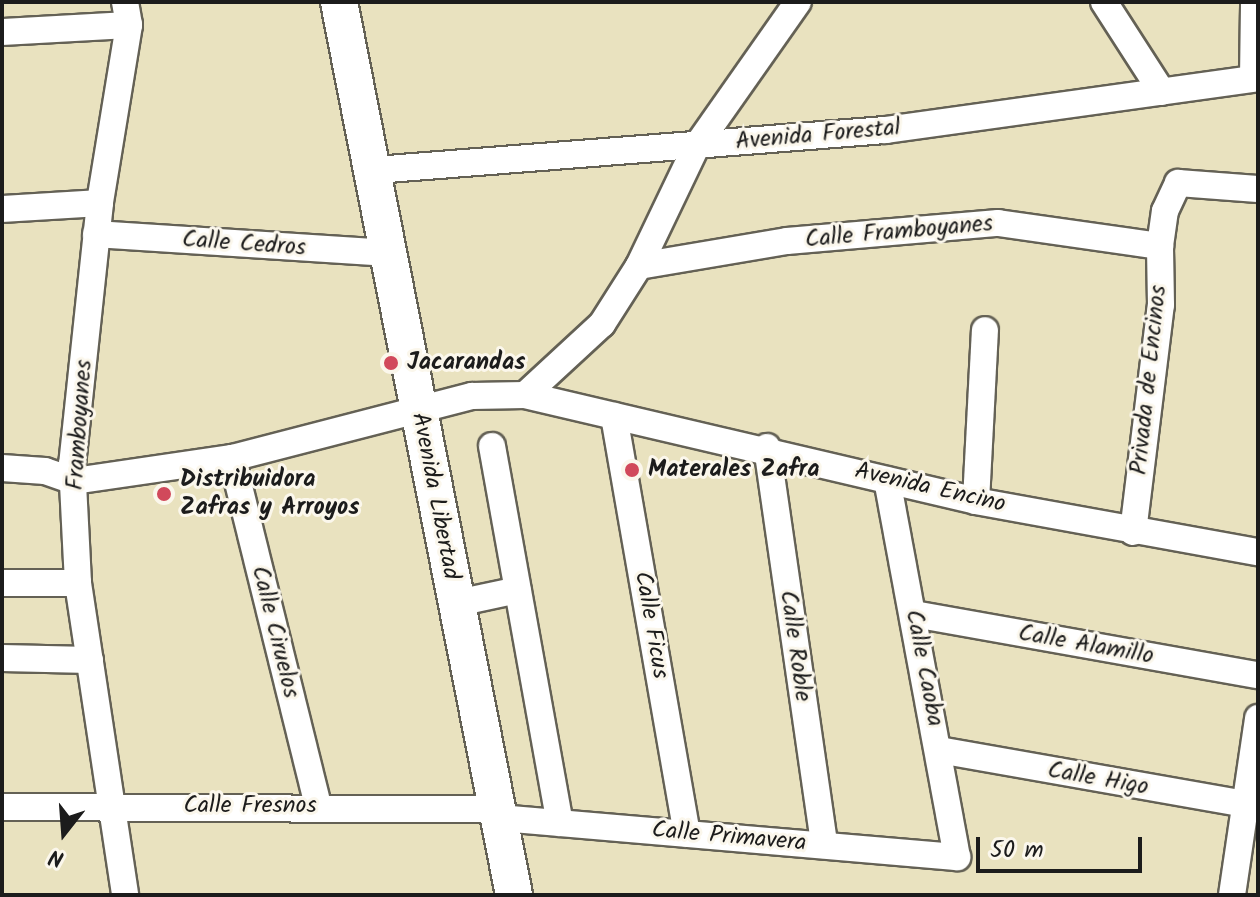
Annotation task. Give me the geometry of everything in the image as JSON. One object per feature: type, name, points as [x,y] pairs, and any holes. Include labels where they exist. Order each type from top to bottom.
[{"type":"main road","name":"Avenida Libertad","points":[[339,2],[375,170],[417,412],[514,895]]},
{"type":"street","points":[[525,395],[602,324],[639,266],[696,147],[798,2]]},
{"type":"street","points":[[1104,2],[1162,92]]},
{"type":"street","points":[[1254,2],[1256,78]]},
{"type":"street","points":[[2,32],[127,13]]},
{"type":"street","name":"Framboyanes","points":[[125,895],[78,583],[74,481],[96,234],[127,13]]},
{"type":"street","name":"Avenida Forestal","points":[[375,170],[885,130],[1256,78]]},
{"type":"street","name":"Privada de Encinos","points":[[1133,532],[1161,305],[1160,246],[1165,211],[1178,183],[1258,189]]},
{"type":"street","points":[[2,209],[100,203]]},
{"type":"street","name":"Calle Framboyanes","points":[[639,266],[787,241],[998,223],[1160,246]]},
{"type":"street","name":"Calle Cedros","points":[[96,234],[391,253]]},
{"type":"street","points":[[976,501],[985,330]]},
{"type":"street","name":"Avenida Encino","points":[[74,481],[232,458],[472,396],[525,395],[767,447],[976,501],[1133,532],[1258,552]]},
{"type":"street","name":"Calle Ficus","points":[[614,416],[687,834]]},
{"type":"street","points":[[492,446],[560,823]]},
{"type":"street","name":"Calle Roble","points":[[767,447],[824,845]]},
{"type":"street","name":"Calle Ciruelos","points":[[232,458],[318,806]]},
{"type":"street","points":[[2,468],[45,471],[74,481]]},
{"type":"street","name":"Calle Caoba","points":[[887,480],[957,857]]},
{"type":"street","points":[[2,583],[78,583]]},
{"type":"street","points":[[457,603],[518,590]]},
{"type":"street","name":"Calle Alamillo","points":[[914,614],[1258,675]]},
{"type":"street","points":[[2,658],[90,660]]},
{"type":"street","points":[[1232,895],[1250,806],[1258,718]]},
{"type":"street","name":"Calle Higo","points":[[939,750],[1250,806]]},
{"type":"street","name":"Calle Fresnos","points":[[2,807],[318,806],[499,814]]},
{"type":"street","name":"Calle Primavera","points":[[499,814],[560,823],[957,857]]},
{"type":"place","name":"Jacarandas","points":[[391,363]]},
{"type":"place","name":"Materales Zafra","points":[[632,470]]},
{"type":"place","name":"Distribuidora Zafras y Arroyos","points":[[164,494]]}]
